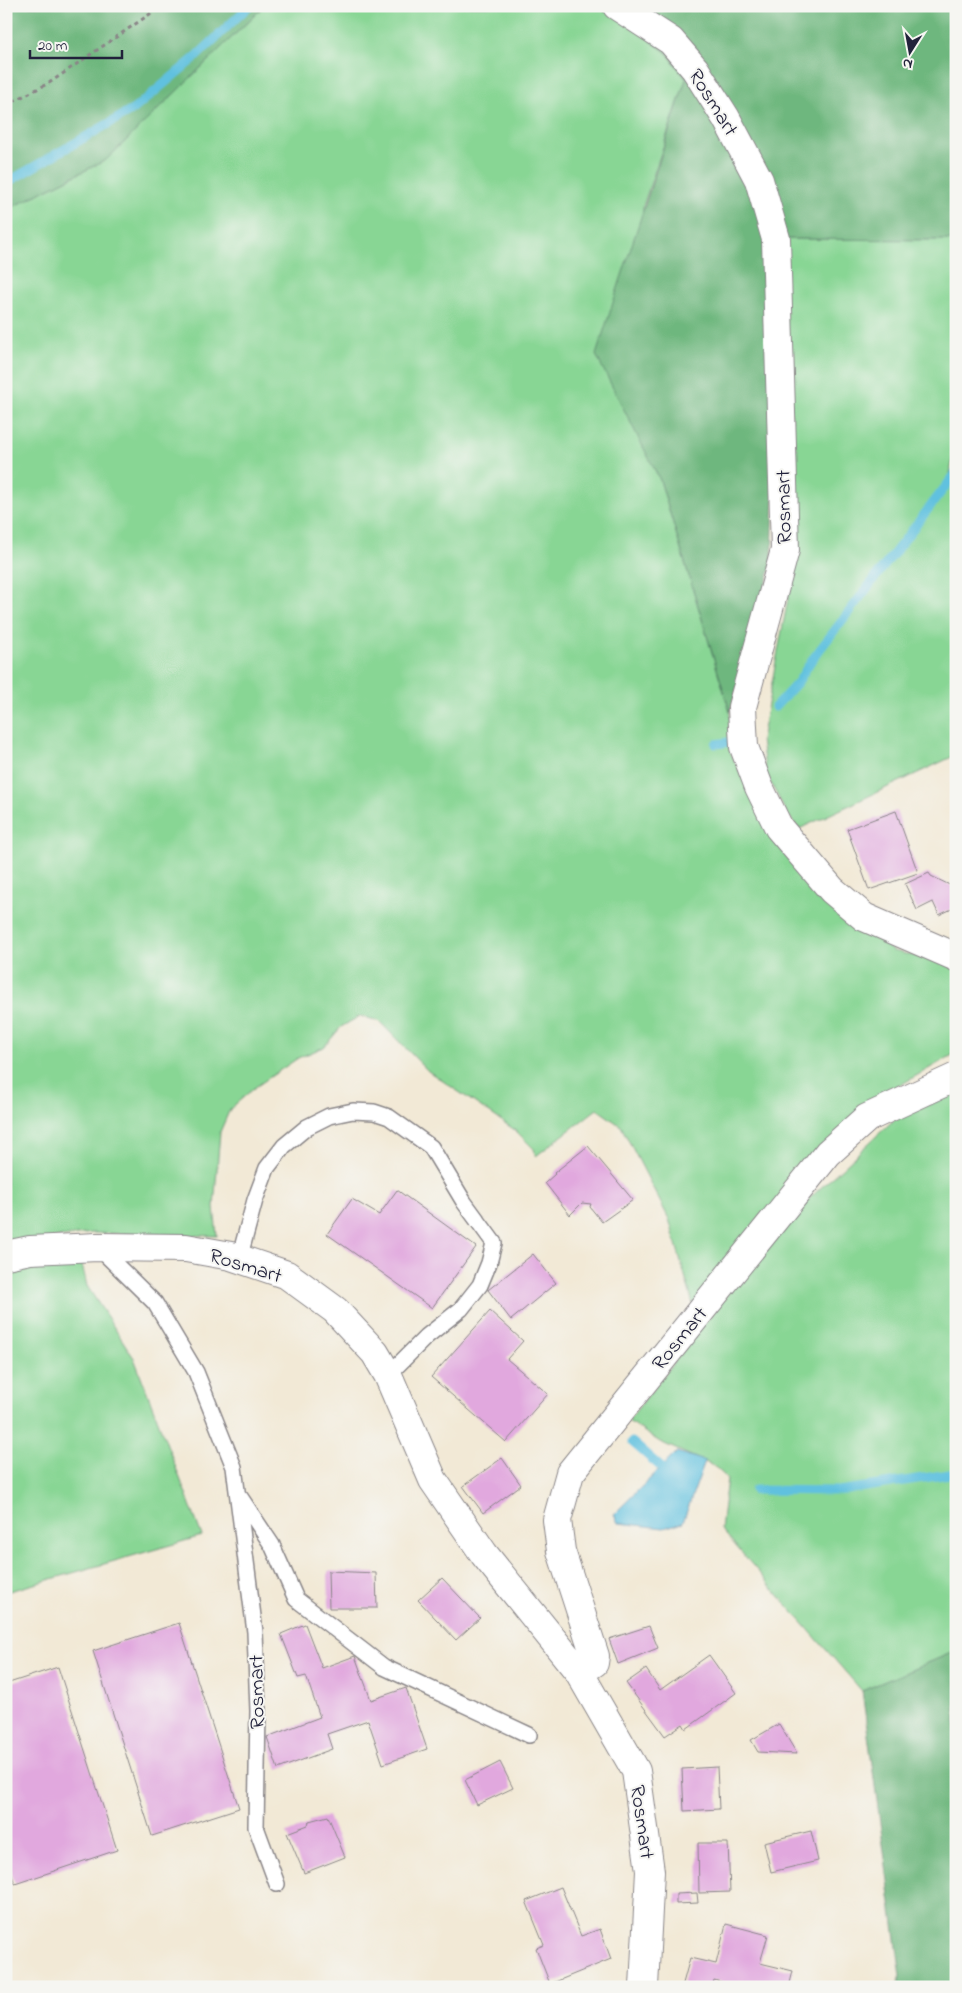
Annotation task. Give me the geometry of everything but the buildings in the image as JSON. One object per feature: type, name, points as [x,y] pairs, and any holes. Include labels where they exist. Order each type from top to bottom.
[{"type":"street","name":"Rosmart","points":[[617,6],[671,41],[695,69],[726,118],[759,180],[776,239],[785,550],[742,707],[744,747],[759,787],[779,828],[832,890],[864,917],[956,957]]},
{"type":"street","name":"Rosmart","points":[[579,1672],[594,1663],[595,1656],[561,1551],[557,1520],[570,1473],[828,1153],[867,1118],[956,1076]]},
{"type":"street","name":"Rosmart","points":[[6,1255],[30,1250],[98,1247],[186,1248],[239,1259],[287,1275],[335,1310],[375,1353],[388,1375],[433,1480],[484,1554],[579,1672],[636,1771],[650,1871],[644,1987]]},
{"type":"lane","points":[[239,1259],[255,1200],[267,1168],[284,1146],[307,1127],[329,1116],[353,1111],[374,1112],[389,1117],[432,1147],[464,1202],[494,1243],[489,1264],[480,1285],[461,1309],[427,1336],[388,1375]]},
{"type":"lane","name":"Rosmart","points":[[98,1247],[155,1303],[196,1372],[234,1467],[240,1497],[240,1530],[255,1632],[258,1711],[256,1827],[277,1884]]},
{"type":"lane","name":"Rosmart","points":[[240,1497],[272,1545],[296,1599],[384,1667],[529,1736]]},
{"type":"path","points":[[6,105],[49,83],[150,14],[157,6]]},
{"type":"green space","points":[[6,6],[264,6],[106,160],[6,210]]},
{"type":"green space","points":[[264,6],[595,6],[614,13],[667,53],[686,79],[643,206],[643,442],[660,480],[730,712],[729,749],[768,833],[823,901],[893,951],[946,963],[956,968],[956,1053],[876,1099],[693,1304],[669,1219],[621,1126],[597,1109],[536,1156],[534,1149],[515,1130],[428,1071],[379,1021],[360,1016],[341,1027],[324,1047],[298,1058],[254,1088],[230,1109],[220,1132],[214,1207],[217,1236],[93,1233],[6,1244],[6,210],[106,160]]},
{"type":"green space","points":[[595,6],[956,6],[956,240],[781,239],[772,563],[730,712],[660,480],[596,355],[686,79],[667,53],[614,13]]},
{"type":"green space","points":[[781,239],[956,240],[956,438],[950,474],[956,470],[956,755],[799,829],[787,814],[766,774],[761,740],[799,541]]},
{"type":"green space","points":[[956,1094],[956,1651],[862,1691],[721,1529],[727,1478],[714,1466],[660,1442],[628,1421],[784,1222],[898,1116]]},
{"type":"green space","points":[[81,1260],[87,1286],[134,1358],[202,1536],[6,1592],[6,1273]]},
{"type":"green space","points":[[956,1651],[956,1987],[896,1987],[901,1976],[862,1691]]},
{"type":"water","points":[[677,1452],[705,1461],[683,1522],[664,1528],[618,1523],[614,1514]]},
{"type":"waterway","points":[[6,183],[134,109],[197,56],[249,6]]},
{"type":"waterway","points":[[775,707],[798,682],[811,661],[956,473]]},
{"type":"waterway","points":[[716,744],[729,742]]},
{"type":"waterway","points":[[632,1442],[662,1468]]},
{"type":"waterway","points":[[755,1490],[839,1491],[956,1473]]}]
